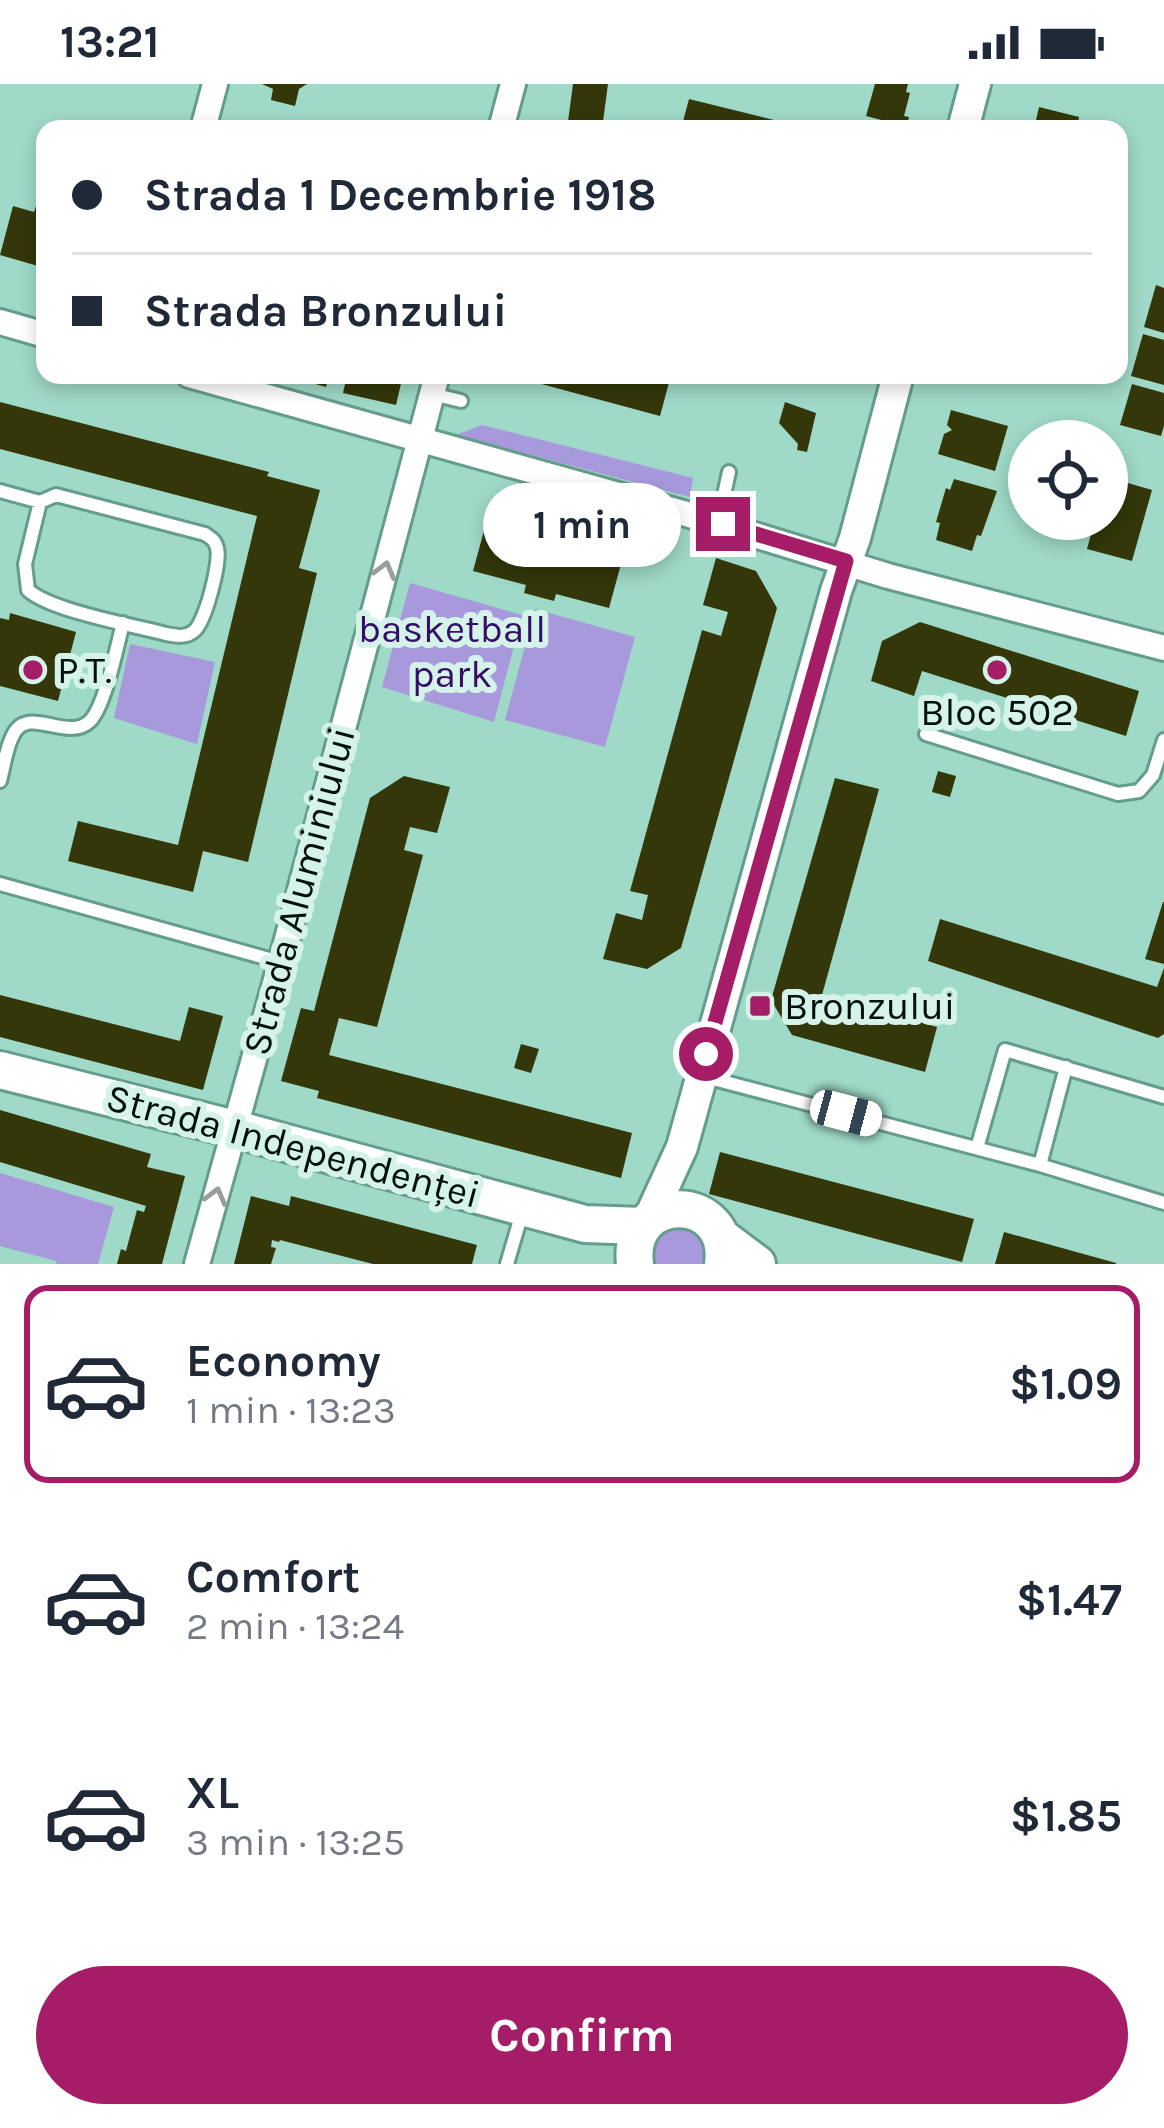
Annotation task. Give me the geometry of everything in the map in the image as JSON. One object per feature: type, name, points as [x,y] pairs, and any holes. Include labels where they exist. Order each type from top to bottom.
[{"type":"main road","name":"Strada Independenței","points":[[0,1070],[236,1129],[640,1243]]},
{"type":"main road","points":[[640,1243],[665,1210],[678,1208],[757,1264]]},
{"type":"street","points":[[205,120],[215,84]]},
{"type":"street","points":[[503,120],[513,84]]},
{"type":"street","points":[[965,120],[975,84]]},
{"type":"street","points":[[0,322],[36,332]]},
{"type":"street","points":[[222,384],[683,513],[888,576],[1164,648]]},
{"type":"street","name":"Strada Aluminiului","points":[[197,1264],[435,384]]},
{"type":"street","points":[[640,1243],[682,1147],[896,384]]},
{"type":"street","points":[[682,1147],[688,1183],[716,1239]]},
{"type":"lane","points":[[435,384],[461,401]]},
{"type":"lane","points":[[683,513],[721,508],[729,472]]},
{"type":"lane","points":[[0,491],[40,502],[56,495],[205,534],[218,547],[218,560],[198,628],[182,637],[36,597],[28,590],[26,564],[40,502]]},
{"type":"lane","points":[[0,781],[14,731],[22,724],[70,729],[91,720],[99,708],[124,622]]},
{"type":"lane","points":[[926,734],[1118,794],[1139,791],[1153,775],[1164,740]]},
{"type":"lane","points":[[0,884],[281,962]]},
{"type":"lane","points":[[977,1148],[1005,1049],[1164,1097]]},
{"type":"lane","points":[[1040,1165],[1066,1066]]},
{"type":"lane","points":[[701,1075],[1164,1203]]},
{"type":"lane","points":[[507,1264],[524,1207]]},
{"type":"green space","points":[[482,425],[693,478],[690,497],[456,435]]},
{"type":"green space","name":"basketball park","points":[[410,583],[522,615],[494,722],[382,687]]},
{"type":"green space","points":[[535,609],[635,637],[605,747],[505,720]]},
{"type":"green space","points":[[130,644],[215,662],[197,744],[114,718]]},
{"type":"green space","points":[[0,1173],[114,1207],[98,1264],[57,1264],[0,1246]]},
{"type":"green space","points":[[670,1225],[696,1230],[707,1244],[706,1264],[652,1264],[655,1237]]},
{"type":"building","points":[[262,84],[307,84],[299,89],[295,106],[271,100],[273,89]]},
{"type":"building","points":[[573,84],[608,84],[603,120],[568,120]]},
{"type":"building","points":[[875,84],[908,84],[904,116],[908,120],[866,116]]},
{"type":"building","points":[[689,99],[774,120],[683,120]]},
{"type":"building","points":[[1039,107],[1079,117],[1078,120],[1036,120]]},
{"type":"building","points":[[13,206],[34,212],[36,206],[36,265],[0,255]]},
{"type":"building","points":[[1156,285],[1164,288],[1164,333],[1144,327]]},
{"type":"building","points":[[1143,334],[1164,340],[1164,385],[1131,376]]},
{"type":"building","points":[[345,384],[401,384],[396,405],[343,393]]},
{"type":"building","points":[[541,384],[669,384],[660,416]]},
{"type":"building","points":[[1132,384],[1164,393],[1161,436],[1128,427],[1128,420],[1121,420]]},
{"type":"building","points":[[0,402],[269,472],[267,476],[320,490],[299,568],[317,573],[248,862],[203,851],[193,892],[68,861],[78,821],[178,845],[257,516],[0,449]]},
{"type":"building","points":[[785,402],[816,413],[807,452],[797,450],[798,444],[779,423]]},
{"type":"building","points":[[951,410],[1008,426],[995,471],[938,454],[944,434],[952,430],[947,425]]},
{"type":"building","points":[[954,479],[997,491],[972,551],[936,540],[946,488],[950,490]]},
{"type":"building","points":[[1128,483],[1152,490],[1132,561],[1087,549],[1089,540],[1128,540]]},
{"type":"building","points":[[491,505],[627,542],[609,608],[556,594],[554,601],[524,593],[526,585],[473,571]]},
{"type":"building","points":[[716,558],[756,571],[777,608],[681,948],[647,969],[603,959],[616,913],[642,920],[648,895],[630,891],[702,630],[721,636],[728,612],[703,605]]},
{"type":"building","name":"P.T.","points":[[10,613],[76,632],[58,701],[0,686],[0,618],[9,620]]},
{"type":"building","points":[[920,622],[1139,691],[1126,736],[922,671],[914,696],[871,681],[882,641]]},
{"type":"building","points":[[938,771],[956,776],[950,797],[932,792]]},
{"type":"building","points":[[404,776],[450,787],[437,833],[410,827],[404,850],[423,855],[377,1027],[339,1018],[329,1055],[632,1133],[621,1178],[317,1098],[319,1091],[281,1081],[301,1008],[314,1011],[370,798]]},
{"type":"building","points":[[835,778],[879,789],[822,995],[937,1027],[925,1072],[792,1035],[771,1000]]},
{"type":"building","points":[[1164,902],[1164,964],[1145,959]]},
{"type":"building","points":[[940,919],[1157,987],[1164,968],[1164,1034],[1158,1038],[928,961]]},
{"type":"building","points":[[0,995],[180,1041],[189,1007],[223,1016],[203,1090],[0,1037]]},
{"type":"building","points":[[521,1044],[539,1049],[531,1073],[514,1068]]},
{"type":"building","points":[[0,1110],[151,1154],[147,1167],[185,1176],[162,1264],[117,1264],[121,1249],[126,1251],[137,1210],[144,1212],[146,1206],[0,1162]]},
{"type":"building","points":[[720,1152],[974,1219],[962,1262],[709,1194]]},
{"type":"building","points":[[251,1196],[289,1206],[291,1196],[477,1245],[472,1264],[373,1264],[272,1240],[271,1247],[276,1248],[271,1264],[234,1264]]},
{"type":"building","points":[[1004,1232],[1116,1263],[1116,1264],[995,1264]]},
{"type":"place","name":"P.T.","points":[[33,670]]},
{"type":"place","name":"Bloc 502","points":[[997,670]]},
{"type":"place","name":"Bronzului","points":[[760,1006]]},
{"type":"route","points":[[706,1054],[846,561],[723,524]]}]
